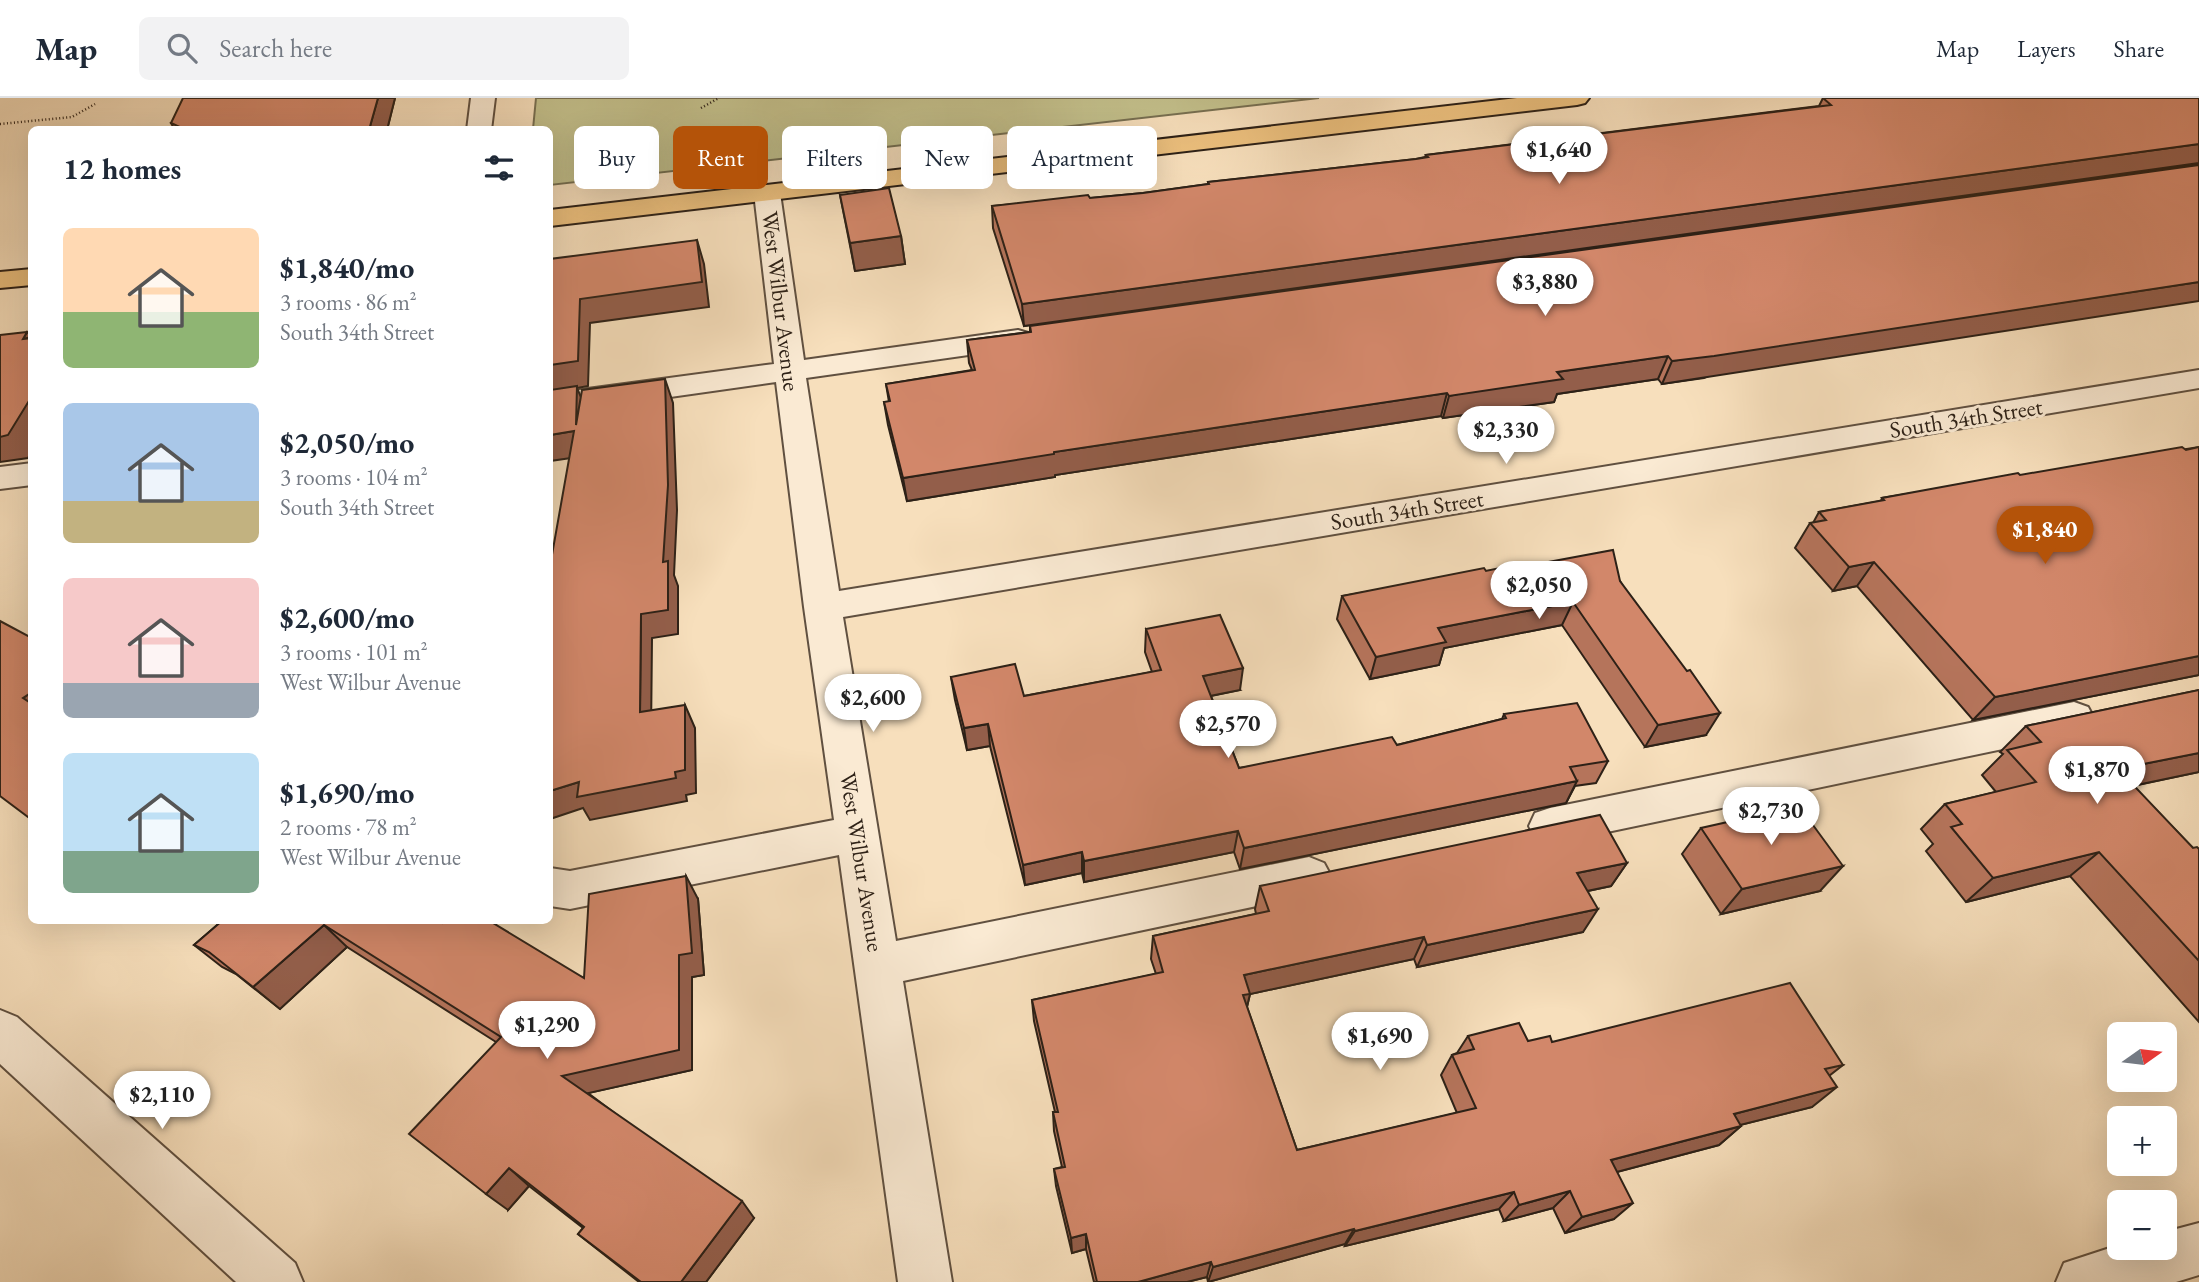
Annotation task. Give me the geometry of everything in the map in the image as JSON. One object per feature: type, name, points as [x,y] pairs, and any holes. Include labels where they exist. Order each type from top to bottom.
[{"type":"main road","points":[[553,218],[1487,104],[1577,98]]},
{"type":"main road","points":[[0,281],[28,278]]},
{"type":"street","points":[[480,126],[483,98]]},
{"type":"street","name":"West Wilbur Avenue","points":[[767,193],[822,607],[925,1282]]},
{"type":"street","points":[[553,404],[1037,336]]},
{"type":"street","name":"South 34th Street","points":[[822,607],[2199,379]]},
{"type":"street","points":[[0,478],[28,474]]},
{"type":"street","points":[[1518,833],[2117,709]]},
{"type":"street","points":[[553,887],[570,890],[858,833]]},
{"type":"street","points":[[878,965],[1341,870]]},
{"type":"street","points":[[0,1033],[276,1282]]},
{"type":"street","points":[[2083,1282],[2199,1249]]},
{"type":"path","points":[[701,108],[719,98]]},
{"type":"path","points":[[0,124],[72,117],[95,104]]},
{"type":"shaded area","points":[[536,98],[1319,98],[1072,126],[1007,126],[1007,133],[993,135],[993,126],[901,126],[901,145],[887,147],[887,126],[782,126],[782,159],[768,160],[768,126],[673,126],[673,171],[659,173],[659,126],[574,126],[574,182],[553,185],[553,126],[533,126]]},
{"type":"building","points":[[183,98],[378,98],[370,126],[177,126],[171,123]]},
{"type":"building","points":[[1823,98],[2199,98],[2199,144],[1022,304],[992,206],[1088,195],[1090,198],[1143,193],[1209,184],[1208,182],[1416,159],[1428,157],[1426,155],[1831,105]]},
{"type":"building","points":[[2199,165],[2199,282],[1714,356],[1672,361],[1668,356],[1557,372],[1563,379],[1449,396],[1447,393],[1054,452],[903,478],[884,402],[890,401],[886,384],[975,370],[967,340],[1031,332],[1030,326]]},
{"type":"building","points":[[887,188],[901,236],[850,243],[840,195]]},
{"type":"building","points":[[697,240],[702,282],[580,299],[578,361],[553,365],[553,259]]},
{"type":"building","points":[[27,332],[23,339],[28,338],[28,402],[8,435],[0,437],[0,335]]},
{"type":"building","points":[[665,379],[668,485],[663,562],[668,561],[668,610],[641,614],[640,712],[685,705],[685,770],[675,772],[676,778],[577,797],[579,782],[553,790],[553,549],[574,431],[553,434],[553,390],[577,386],[576,425],[582,390]]},
{"type":"building","points":[[2182,447],[2186,450],[2199,447],[2199,656],[1995,697],[1874,562],[1849,567],[1810,523],[1826,520],[1819,512],[1884,500],[1882,498]]},
{"type":"building","points":[[1613,550],[1620,581],[1720,713],[1658,725],[1573,602],[1438,628],[1446,642],[1376,657],[1342,596],[1484,568],[1486,571],[1509,566],[1511,569]]},
{"type":"building","points":[[1220,615],[1243,668],[1203,676],[1239,768],[1392,737],[1397,745],[1506,718],[1504,714],[1577,703],[1608,761],[1570,767],[1577,781],[1244,848],[1238,831],[1084,861],[1082,852],[1023,865],[988,724],[964,728],[951,677],[1015,664],[1024,696],[1161,670],[1146,629]]},
{"type":"building","points":[[0,621],[28,636],[28,695],[23,698],[28,701],[28,817],[0,796]]},
{"type":"building","points":[[2199,690],[2199,753],[2118,769],[2193,848],[2199,849],[2199,961],[2099,852],[1993,878],[1951,827],[1962,824],[1945,804],[2036,782],[2007,750],[2041,742],[2026,726]]},
{"type":"building","points":[[1799,806],[1843,866],[1742,889],[1701,828]]},
{"type":"building","points":[[1600,815],[1627,863],[1577,873],[1598,909],[1427,945],[1424,937],[1244,975],[1250,994],[1243,995],[1297,1150],[1476,1108],[1452,1055],[1474,1049],[1468,1036],[1519,1023],[1528,1041],[1550,1036],[1552,1042],[1790,983],[1843,1065],[1825,1069],[1837,1087],[1734,1114],[1741,1126],[1611,1160],[1633,1203],[1582,1217],[1570,1191],[1519,1205],[1514,1192],[1355,1231],[1354,1229],[1213,1267],[1211,1262],[1138,1282],[1097,1282],[1086,1234],[1071,1238],[1054,1169],[1065,1167],[1053,1112],[1058,1112],[1032,1000],[1163,972],[1153,936],[1269,911],[1260,886]]},
{"type":"building","points":[[686,876],[692,953],[679,955],[679,1050],[562,1076],[742,1201],[681,1282],[641,1282],[578,1234],[584,1227],[509,1168],[486,1194],[409,1134],[501,1037],[324,925],[253,987],[209,952],[194,945],[218,924],[495,924],[584,978],[589,894]]}]
